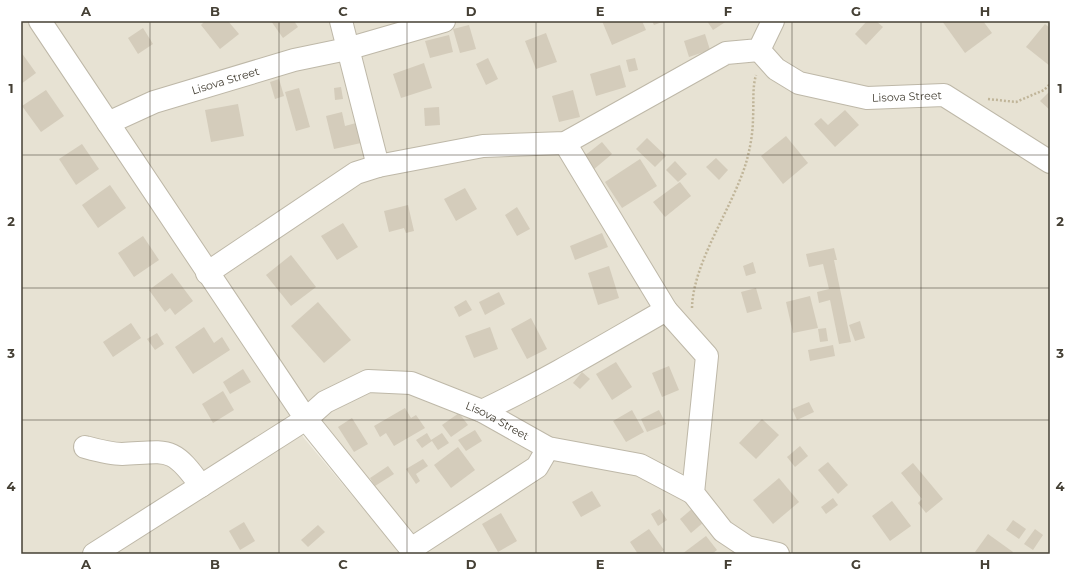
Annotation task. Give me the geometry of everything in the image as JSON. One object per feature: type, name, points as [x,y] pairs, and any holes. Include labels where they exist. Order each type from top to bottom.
[{"type":"street","points":[[40,21],[306,420],[413,551],[537,467],[548,448]]},
{"type":"street","points":[[340,21],[378,166]]},
{"type":"street","name":"Lisova Street","points":[[108,123],[161,100],[294,60],[347,49],[444,21]]},
{"type":"street","points":[[207,273],[356,173],[378,166],[483,146],[565,143],[726,53],[759,50],[773,21]]},
{"type":"street","name":"Lisova Street","points":[[759,50],[776,69],[799,83],[867,98],[944,95],[1050,162]]},
{"type":"street","points":[[565,143],[666,310],[707,356],[693,493]]},
{"type":"street","points":[[482,411],[566,368],[666,310]]},
{"type":"street","name":"Lisova Street","points":[[94,554],[306,420],[325,402],[368,381],[411,382],[482,411],[548,448],[640,465],[693,493],[723,531],[747,547],[778,554]]},
{"type":"street","points":[[85,447],[120,454],[146,451],[171,454],[186,465],[201,486]]},
{"type":"path","points":[[694,340],[696,333],[692,308],[694,286],[710,247],[738,188],[746,162],[751,139],[753,119],[753,88],[758,69],[759,50]]},
{"type":"path","points":[[980,98],[1016,102],[1044,90],[1050,84]]},
{"type":"shaded area","points":[[21,21],[30,21],[304,438],[401,554],[21,554]]},
{"type":"shaded area","points":[[53,21],[1050,21],[1050,554],[428,554],[318,420]]},
{"type":"building","points":[[205,21],[228,21],[239,34],[220,49],[201,25]]},
{"type":"building","points":[[271,21],[294,21],[298,27],[283,38]]},
{"type":"building","points":[[602,21],[642,21],[646,30],[612,45]]},
{"type":"building","points":[[652,21],[662,21],[662,22],[654,25]]},
{"type":"building","points":[[707,21],[727,21],[713,30]]},
{"type":"building","points":[[867,21],[876,21],[883,27],[866,45],[855,34]]},
{"type":"building","points":[[942,21],[983,21],[992,33],[965,53]]},
{"type":"building","points":[[1045,24],[1050,28],[1050,66],[1026,47]]},
{"type":"building","points":[[469,25],[476,49],[460,53],[453,29]]},
{"type":"building","points":[[143,28],[153,44],[138,54],[128,38]]},
{"type":"building","points":[[546,33],[557,62],[536,69],[525,41]]},
{"type":"building","points":[[705,34],[710,50],[689,57],[684,41]]},
{"type":"building","points":[[449,35],[453,52],[430,58],[425,41]]},
{"type":"building","points":[[21,52],[36,73],[21,84]]},
{"type":"building","points":[[488,58],[498,79],[486,85],[476,64]]},
{"type":"building","points":[[635,58],[638,70],[629,72],[626,60]]},
{"type":"building","points":[[424,63],[432,88],[401,98],[393,74]]},
{"type":"building","points":[[620,65],[626,87],[596,96],[590,74]]},
{"type":"building","points":[[279,79],[284,96],[275,99],[270,82]]},
{"type":"building","points":[[341,87],[343,99],[335,100],[334,88]]},
{"type":"building","points":[[299,88],[310,127],[296,131],[285,92]]},
{"type":"building","points":[[46,90],[64,116],[41,132],[22,106]]},
{"type":"building","points":[[573,90],[580,117],[559,122],[552,96]]},
{"type":"building","points":[[1050,91],[1050,110],[1040,101]]},
{"type":"building","points":[[238,104],[244,136],[211,142],[205,110]]},
{"type":"building","points":[[439,107],[440,125],[425,126],[424,108]]},
{"type":"building","points":[[845,110],[859,125],[835,147],[814,124],[821,118],[828,125]]},
{"type":"building","points":[[342,112],[345,126],[356,123],[361,143],[334,149],[326,116]]},
{"type":"building","points":[[786,136],[808,163],[783,184],[761,156]]},
{"type":"building","points":[[647,138],[666,156],[655,167],[636,149]]},
{"type":"building","points":[[602,142],[612,154],[593,170],[583,157]]},
{"type":"building","points":[[82,144],[99,169],[76,185],[59,159]]},
{"type":"building","points":[[716,158],[728,170],[719,180],[706,167]]},
{"type":"building","points":[[640,159],[657,186],[622,208],[605,182]]},
{"type":"building","points":[[675,161],[687,174],[678,182],[666,170]]},
{"type":"building","points":[[680,182],[691,196],[665,217],[653,202]]},
{"type":"building","points":[[110,185],[126,208],[98,228],[82,205]]},
{"type":"building","points":[[465,188],[477,209],[456,221],[444,199]]},
{"type":"building","points":[[408,205],[414,231],[406,233],[404,228],[389,232],[384,211]]},
{"type":"building","points":[[517,207],[530,229],[517,236],[505,215]]},
{"type":"building","points":[[343,223],[358,247],[337,260],[321,236]]},
{"type":"building","points":[[602,233],[608,247],[575,260],[570,246]]},
{"type":"building","points":[[143,236],[159,260],[134,277],[118,253]]},
{"type":"building","points":[[834,248],[837,260],[834,260],[851,342],[839,344],[830,300],[819,303],[817,292],[829,289],[823,264],[809,267],[806,254]]},
{"type":"building","points":[[291,255],[316,287],[291,306],[266,275]]},
{"type":"building","points":[[753,262],[756,273],[746,276],[743,266]]},
{"type":"building","points":[[609,266],[619,298],[598,305],[588,273]]},
{"type":"building","points":[[172,273],[193,301],[175,315],[170,308],[165,312],[149,290]]},
{"type":"building","points":[[756,288],[762,309],[747,313],[741,292]]},
{"type":"building","points":[[499,292],[505,304],[485,315],[479,302]]},
{"type":"building","points":[[810,296],[818,328],[793,333],[786,302]]},
{"type":"building","points":[[466,300],[472,310],[459,317],[454,307]]},
{"type":"building","points":[[318,302],[351,340],[324,363],[291,326]]},
{"type":"building","points":[[531,318],[547,349],[527,359],[511,329]]},
{"type":"building","points":[[860,321],[865,338],[855,341],[849,325]]},
{"type":"building","points":[[131,323],[141,338],[113,357],[103,342]]},
{"type":"building","points":[[204,327],[214,343],[222,337],[230,350],[193,374],[175,347]]},
{"type":"building","points":[[490,327],[498,349],[474,358],[465,336]]},
{"type":"building","points":[[826,328],[828,341],[820,342],[818,329]]},
{"type":"building","points":[[157,333],[164,344],[155,350],[147,339]]},
{"type":"building","points":[[833,345],[835,356],[810,361],[808,350]]},
{"type":"building","points":[[616,362],[632,387],[612,400],[596,374]]},
{"type":"building","points":[[669,366],[679,390],[662,397],[652,373]]},
{"type":"building","points":[[243,369],[251,382],[230,394],[223,382]]},
{"type":"building","points":[[582,372],[590,379],[580,389],[573,383]]},
{"type":"building","points":[[223,391],[234,410],[213,423],[202,404]]},
{"type":"building","points":[[809,402],[814,412],[797,420],[792,409]]},
{"type":"building","points":[[405,408],[411,418],[416,415],[425,428],[394,446],[386,433],[380,437],[374,426]]},
{"type":"building","points":[[632,410],[644,432],[626,442],[613,421]]},
{"type":"building","points":[[659,410],[666,424],[647,432],[641,419]]},
{"type":"building","points":[[459,413],[468,425],[451,437],[442,425]]},
{"type":"building","points":[[352,418],[368,444],[354,452],[338,427]]},
{"type":"building","points":[[762,419],[779,435],[756,459],[739,443]]},
{"type":"building","points":[[475,430],[482,441],[466,451],[458,440]]},
{"type":"building","points":[[427,433],[431,440],[442,433],[449,443],[438,450],[432,441],[422,448],[416,440]]},
{"type":"building","points":[[800,446],[808,456],[795,467],[787,457]]},
{"type":"building","points":[[458,447],[475,470],[451,488],[434,465]]},
{"type":"building","points":[[423,459],[428,466],[416,474],[420,481],[416,484],[406,469]]},
{"type":"building","points":[[828,462],[848,485],[838,494],[818,470]]},
{"type":"building","points":[[913,463],[943,499],[926,513],[918,503],[922,499],[901,473]]},
{"type":"building","points":[[388,466],[394,474],[375,486],[370,478]]},
{"type":"building","points":[[779,478],[799,502],[773,524],[753,500]]},
{"type":"building","points":[[592,491],[601,506],[581,517],[572,502]]},
{"type":"building","points":[[833,498],[838,505],[826,514],[821,507]]},
{"type":"building","points":[[892,501],[911,526],[890,541],[872,516]]},
{"type":"building","points":[[693,508],[704,522],[691,533],[680,519]]},
{"type":"building","points":[[660,509],[667,520],[658,526],[651,514]]},
{"type":"building","points":[[501,513],[517,541],[498,552],[482,524]]},
{"type":"building","points":[[1013,520],[1026,529],[1019,539],[1006,530]]},
{"type":"building","points":[[244,522],[255,541],[240,550],[229,531]]},
{"type":"building","points":[[318,525],[325,532],[308,547],[301,540]]},
{"type":"building","points":[[649,529],[664,550],[658,554],[638,554],[630,542]]},
{"type":"building","points":[[1035,529],[1043,535],[1033,550],[1024,544]]},
{"type":"building","points":[[988,534],[1013,552],[1012,554],[979,554],[975,552]]},
{"type":"building","points":[[706,536],[717,550],[712,554],[682,554]]}]
